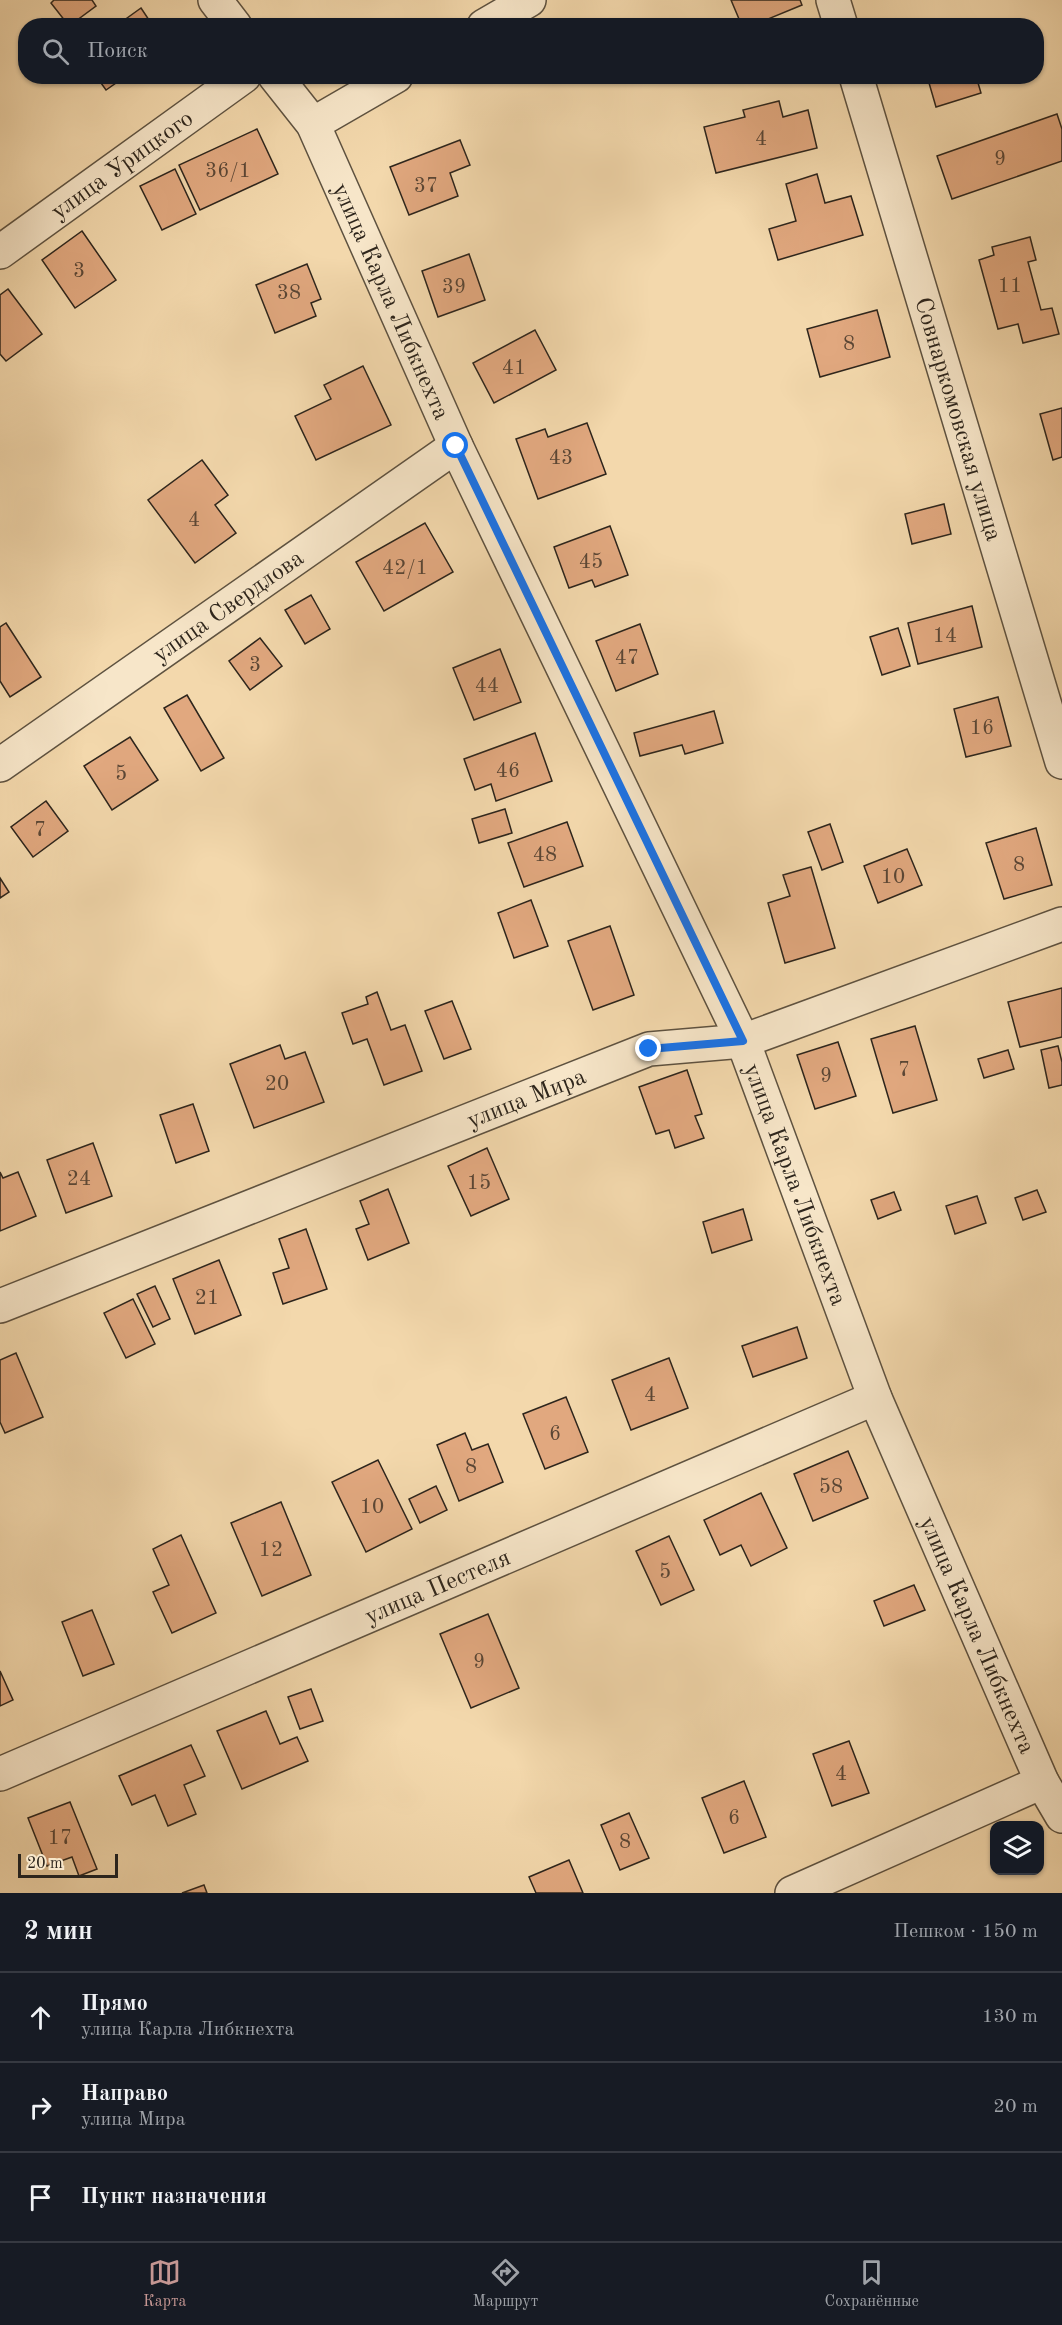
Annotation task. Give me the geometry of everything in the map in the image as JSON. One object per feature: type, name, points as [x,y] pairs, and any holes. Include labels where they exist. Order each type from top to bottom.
[{"type":"street","points":[[215,0],[229,18]]},
{"type":"street","points":[[498,18],[529,0]]},
{"type":"street","points":[[833,0],[839,18]]},
{"type":"street","name":"улица Урицкого","points":[[0,252],[233,84]]},
{"type":"street","name":"улица Карла Либкнехта","points":[[281,84],[313,124],[456,446],[743,1041],[874,1398],[1042,1782],[1062,1816]]},
{"type":"street","points":[[313,124],[382,84]]},
{"type":"street","name":"Совнаркомовская улица","points":[[858,84],[1062,762]]},
{"type":"street","name":"улица Свердлова","points":[[0,765],[456,446]]},
{"type":"street","name":"улица Мира","points":[[0,1306],[649,1049],[743,1041],[1062,924]]},
{"type":"street","name":"улица Пестеля","points":[[0,1774],[874,1398]]},
{"type":"street","points":[[792,1893],[1042,1782]]},
{"type":"building","points":[[54,0],[92,0],[96,6],[80,18],[63,18],[51,3]]},
{"type":"building","points":[[731,0],[800,0],[802,5],[770,18],[739,18]]},
{"type":"building","points":[[141,8],[148,18],[127,18]]},
{"type":"building","points":[[102,84],[115,84],[106,90]]},
{"type":"building","points":[[929,84],[978,84],[981,93],[936,107]]},
{"type":"building","points":[[779,101],[783,117],[808,110],[817,148],[716,173],[704,127],[745,117],[743,110]]},
{"type":"building","points":[[1057,114],[1062,129],[1062,161],[952,199],[937,156]]},
{"type":"building","points":[[257,129],[278,174],[200,210],[179,165]]},
{"type":"building","points":[[460,140],[470,165],[450,173],[458,196],[409,215],[390,167]]},
{"type":"building","points":[[175,169],[196,214],[162,230],[140,186]]},
{"type":"building","points":[[817,174],[825,203],[851,196],[863,235],[778,260],[769,229],[796,221],[786,184]]},
{"type":"building","points":[[82,231],[116,280],[75,308],[42,260]]},
{"type":"building","points":[[1030,237],[1036,260],[1028,262],[1041,310],[1052,308],[1059,334],[1023,343],[1018,324],[998,329],[979,260],[994,255],[992,247]]},
{"type":"building","points":[[469,254],[485,300],[438,317],[422,271]]},
{"type":"building","points":[[307,264],[321,299],[311,303],[316,316],[275,333],[256,285]]},
{"type":"building","points":[[8,289],[42,334],[6,361],[0,354],[0,295]]},
{"type":"building","points":[[877,310],[890,357],[820,377],[807,329]]},
{"type":"building","points":[[535,330],[556,370],[494,403],[473,363]]},
{"type":"building","points":[[363,366],[391,425],[316,460],[295,416],[331,399],[324,385]]},
{"type":"building","points":[[1062,408],[1062,457],[1053,460],[1040,414]]},
{"type":"building","points":[[587,423],[606,474],[538,499],[516,439],[545,429],[548,437]]},
{"type":"building","points":[[202,460],[228,495],[215,505],[236,533],[195,563],[148,500]]},
{"type":"building","points":[[944,504],[951,534],[912,544],[905,514]]},
{"type":"building","points":[[425,523],[453,572],[384,611],[356,562]]},
{"type":"building","points":[[610,526],[628,575],[595,587],[592,580],[569,588],[554,547]]},
{"type":"building","points":[[311,595],[330,629],[305,644],[285,610]]},
{"type":"building","points":[[972,606],[982,647],[918,664],[908,623]]},
{"type":"building","points":[[6,623],[41,677],[10,697],[0,681],[0,627]]},
{"type":"building","points":[[640,624],[658,674],[616,691],[596,641]]},
{"type":"building","points":[[898,628],[910,666],[882,675],[870,637]]},
{"type":"building","points":[[260,638],[282,666],[250,690],[229,661]]},
{"type":"building","points":[[500,649],[521,702],[474,720],[453,668]]},
{"type":"building","points":[[187,695],[224,758],[201,771],[164,708]]},
{"type":"building","points":[[998,697],[1011,746],[966,757],[954,709]]},
{"type":"building","points":[[714,711],[723,743],[685,754],[682,745],[640,756],[634,733]]},
{"type":"building","points":[[535,733],[552,781],[496,801],[491,784],[475,790],[464,759]]},
{"type":"building","points":[[130,737],[158,780],[112,810],[84,766]]},
{"type":"building","points":[[46,801],[68,831],[33,857],[11,827]]},
{"type":"building","points":[[505,809],[512,833],[479,843],[472,819]]},
{"type":"building","points":[[567,822],[583,866],[524,887],[508,843]]},
{"type":"building","points":[[830,824],[843,862],[822,870],[808,832]]},
{"type":"building","points":[[1036,828],[1052,885],[1004,899],[986,843]]},
{"type":"building","points":[[907,849],[922,885],[878,903],[864,866]]},
{"type":"building","points":[[811,867],[835,948],[785,963],[768,903],[790,896],[783,875]]},
{"type":"building","points":[[0,878],[9,892],[0,898]]},
{"type":"building","points":[[531,900],[548,946],[514,958],[498,913]]},
{"type":"building","points":[[610,926],[634,995],[593,1010],[568,941]]},
{"type":"building","points":[[1062,988],[1062,1037],[1020,1047],[1008,1002]]},
{"type":"building","points":[[377,992],[391,1030],[405,1025],[422,1071],[384,1085],[367,1039],[353,1044],[342,1013],[368,1004],[366,997]]},
{"type":"building","points":[[452,1001],[471,1049],[444,1059],[425,1011]]},
{"type":"building","points":[[915,1026],[937,1100],[893,1113],[871,1039]]},
{"type":"building","points":[[838,1042],[856,1096],[815,1109],[797,1055]]},
{"type":"building","points":[[280,1045],[285,1059],[305,1052],[324,1102],[254,1128],[230,1064]]},
{"type":"building","points":[[1058,1046],[1062,1062],[1062,1085],[1049,1088],[1041,1050]]},
{"type":"building","points":[[1008,1050],[1014,1069],[984,1078],[978,1059]]},
{"type":"building","points":[[687,1070],[702,1114],[695,1116],[704,1138],[675,1148],[669,1130],[656,1134],[639,1087]]},
{"type":"building","points":[[193,1104],[209,1151],[176,1163],[160,1115]]},
{"type":"building","points":[[93,1143],[112,1196],[66,1213],[47,1160]]},
{"type":"building","points":[[487,1148],[509,1199],[471,1216],[448,1166]]},
{"type":"building","points":[[0,1172],[3,1178],[18,1172],[36,1216],[0,1231]]},
{"type":"building","points":[[388,1189],[409,1243],[368,1260],[356,1229],[369,1224],[360,1201]]},
{"type":"building","points":[[1037,1190],[1046,1212],[1023,1220],[1015,1198]]},
{"type":"building","points":[[894,1192],[901,1210],[878,1219],[871,1200]]},
{"type":"building","points":[[977,1196],[986,1223],[955,1234],[946,1206]]},
{"type":"building","points":[[743,1209],[752,1240],[712,1253],[703,1222]]},
{"type":"building","points":[[306,1229],[327,1289],[283,1304],[273,1273],[289,1268],[279,1239]]},
{"type":"building","points":[[219,1260],[241,1315],[195,1334],[173,1279]]},
{"type":"building","points":[[155,1286],[170,1319],[153,1327],[137,1294]]},
{"type":"building","points":[[133,1299],[155,1344],[126,1358],[104,1313]]},
{"type":"building","points":[[797,1327],[807,1358],[753,1377],[742,1346]]},
{"type":"building","points":[[16,1353],[43,1417],[5,1433],[0,1422],[0,1360]]},
{"type":"building","points":[[669,1358],[688,1408],[631,1430],[612,1380]]},
{"type":"building","points":[[566,1397],[588,1452],[545,1469],[523,1414]]},
{"type":"building","points":[[465,1433],[472,1450],[488,1444],[503,1482],[459,1501],[437,1445]]},
{"type":"building","points":[[848,1451],[868,1498],[813,1521],[794,1474]]},
{"type":"building","points":[[378,1460],[412,1529],[366,1552],[332,1482]]},
{"type":"building","points":[[436,1486],[447,1510],[420,1523],[409,1499]]},
{"type":"building","points":[[761,1493],[787,1548],[751,1566],[741,1545],[720,1555],[704,1520]]},
{"type":"building","points":[[281,1502],[311,1575],[262,1596],[231,1523]]},
{"type":"building","points":[[181,1535],[216,1613],[172,1633],[153,1592],[169,1585],[153,1549]]},
{"type":"building","points":[[669,1536],[694,1590],[661,1605],[636,1551]]},
{"type":"building","points":[[914,1585],[925,1610],[884,1626],[874,1601]]},
{"type":"building","points":[[92,1610],[114,1664],[83,1676],[62,1622]]},
{"type":"building","points":[[488,1614],[519,1688],[471,1708],[440,1634]]},
{"type":"building","points":[[0,1671],[13,1700],[0,1706]]},
{"type":"building","points":[[311,1689],[323,1721],[300,1729],[288,1697]]},
{"type":"building","points":[[266,1711],[280,1744],[297,1737],[308,1761],[242,1789],[217,1731]]},
{"type":"building","points":[[849,1741],[869,1793],[832,1806],[813,1754]]},
{"type":"building","points":[[191,1745],[205,1776],[184,1785],[196,1814],[168,1826],[155,1795],[132,1805],[119,1776]]},
{"type":"building","points":[[744,1781],[766,1837],[724,1853],[702,1798]]},
{"type":"building","points":[[70,1802],[97,1869],[79,1876],[72,1857],[47,1866],[28,1818]]},
{"type":"building","points":[[629,1813],[649,1858],[620,1870],[601,1825]]},
{"type":"building","points":[[569,1860],[583,1893],[536,1893],[529,1877]]},
{"type":"building","points":[[204,1885],[207,1893],[182,1893]]},
{"type":"route","points":[[456,446],[743,1041],[649,1049]]}]
